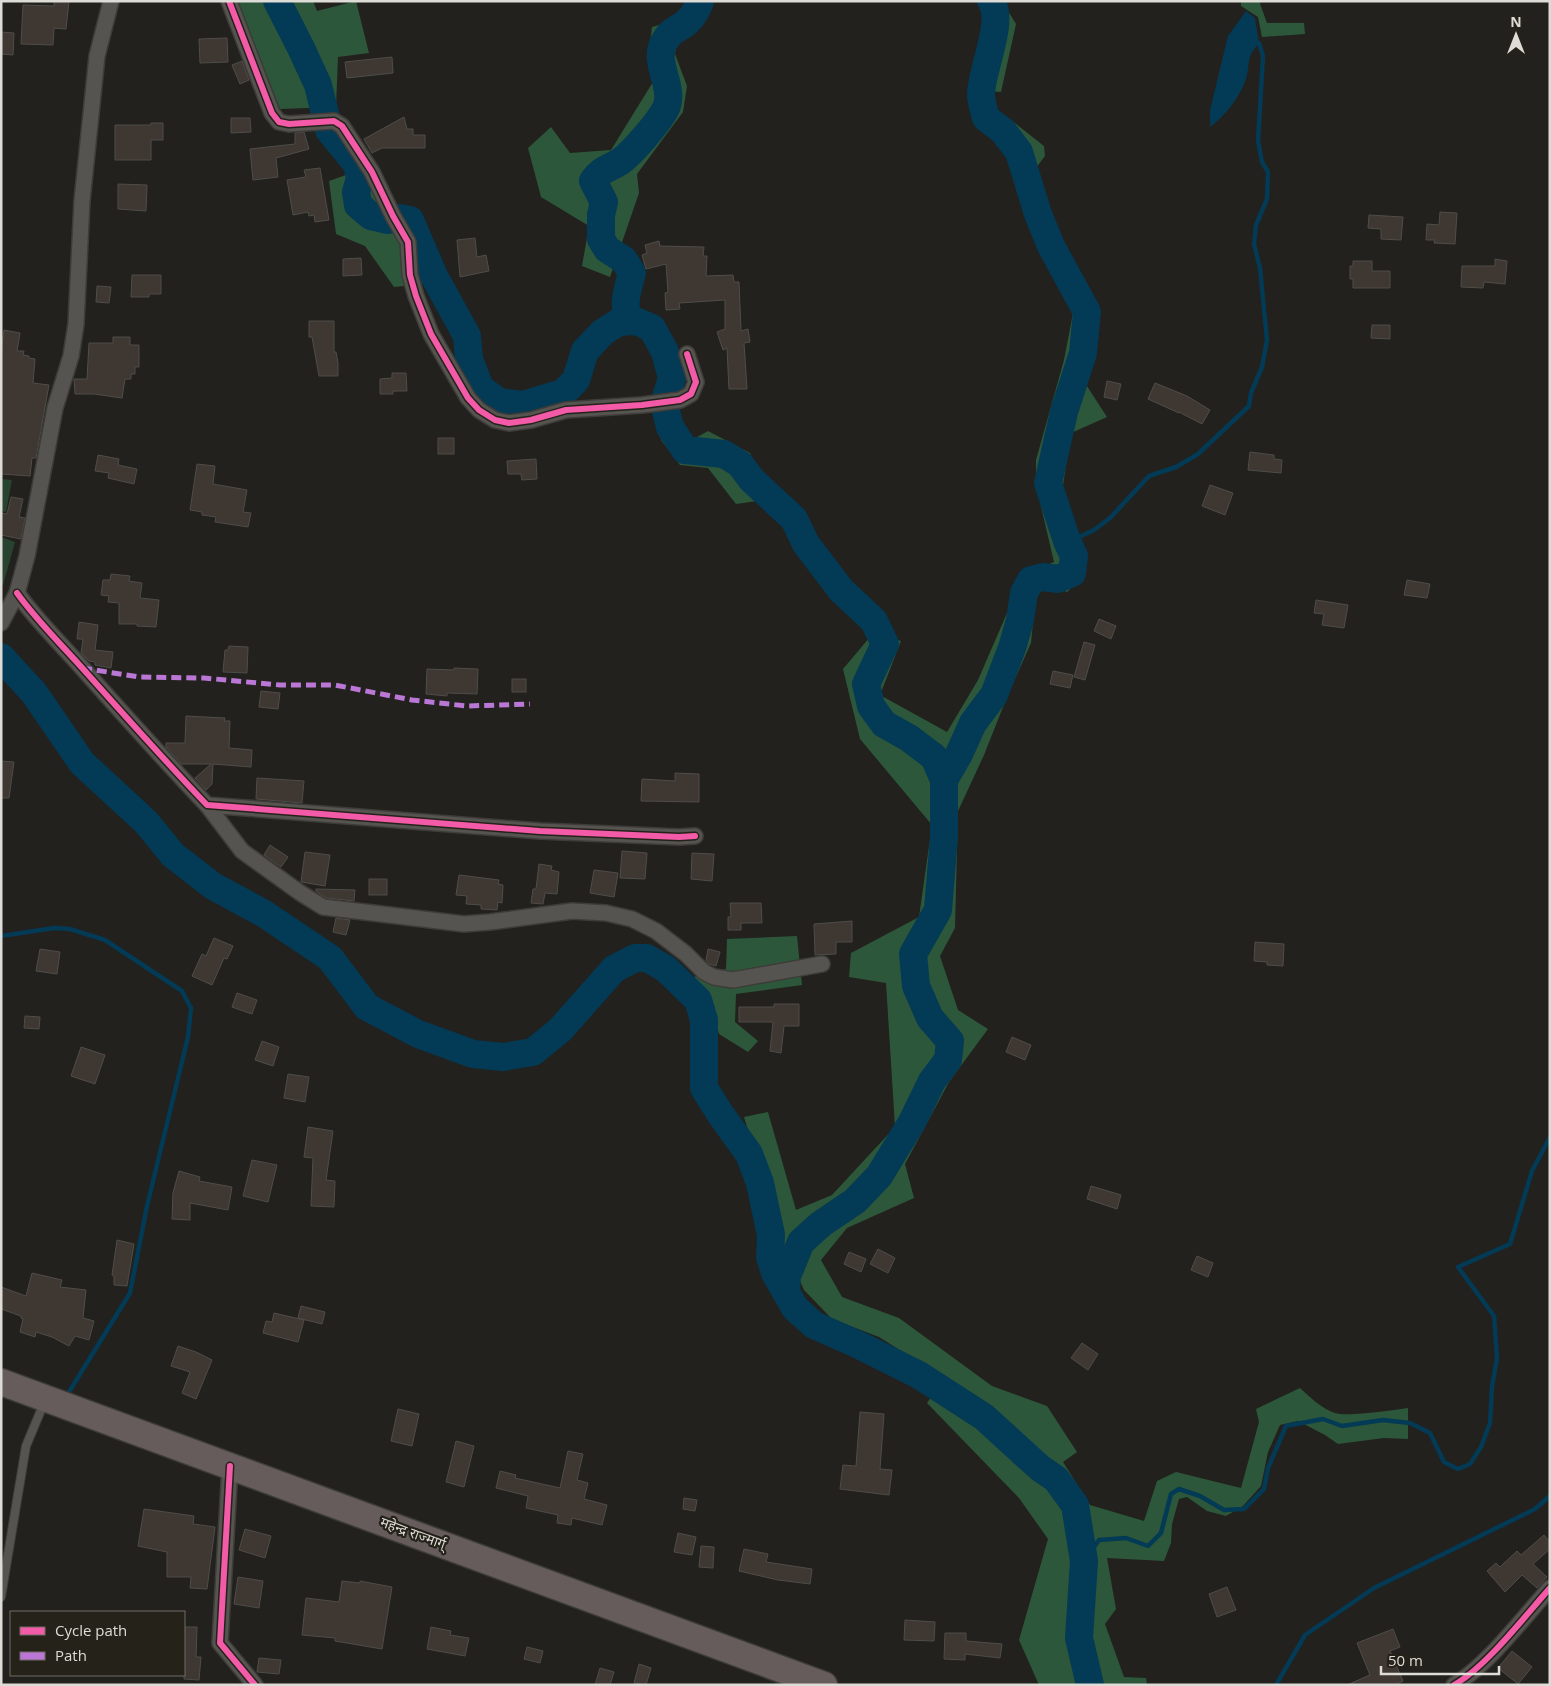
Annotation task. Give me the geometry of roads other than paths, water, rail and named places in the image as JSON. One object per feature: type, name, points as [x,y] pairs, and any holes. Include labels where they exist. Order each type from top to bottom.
[{"type":"highway","name":"महेन्द्र राज्मार्ग्","points":[[1,1382],[824,1685]]},
{"type":"street","points":[[1,622],[16,593],[27,556],[55,408],[71,356],[76,324],[82,201],[97,56],[111,1]]},
{"type":"street","points":[[229,1],[272,113],[280,122],[290,124],[327,122],[342,126],[372,172],[408,242],[410,275],[431,334],[468,398],[479,410],[495,420],[509,423],[532,420],[566,410],[677,401],[691,394],[696,382],[687,354]]},
{"type":"street","points":[[16,593],[57,642],[207,805],[242,851],[323,907],[464,924],[572,911],[606,913],[632,919],[656,931],[686,954],[704,972],[714,977],[733,980],[822,964]]},
{"type":"street","points":[[207,805],[540,831],[679,837],[695,836]]},
{"type":"street","points":[[230,1466],[220,1643],[255,1685]]},
{"type":"street","points":[[1454,1685],[1464,1679],[1496,1649],[1550,1588]]},
{"type":"lane","points":[[1,1597],[26,1446],[46,1399]]},
{"type":"water","points":[[1246,11],[1255,18],[1259,43],[1250,57],[1246,79],[1240,93],[1226,112],[1210,127],[1210,110],[1228,36]]},
{"type":"waterway","points":[[277,1],[318,85],[329,130],[357,164],[360,178],[356,192],[358,205],[371,216],[388,220]]},
{"type":"waterway","points":[[630,321],[627,315],[626,303],[632,273],[624,260],[607,249],[601,239],[601,215],[604,202],[593,181],[603,171],[626,157],[663,114],[668,100],[661,60],[663,44],[672,32],[690,19],[700,1]]},
{"type":"waterway","points":[[944,780],[959,754],[973,723],[994,695],[1012,648],[1020,620],[1024,593],[1031,580],[1043,577],[1058,579],[1072,573],[1074,556],[1067,541],[1048,483],[1064,412],[1083,353],[1087,312],[1051,246],[1038,214],[1019,152],[1003,131],[986,118],[981,94],[994,33],[995,10],[991,1]]},
{"type":"waterway","points":[[1070,547],[1079,537],[1094,530],[1110,518],[1149,476],[1176,467],[1198,454],[1249,406],[1251,393],[1262,367],[1267,340],[1260,268],[1254,244],[1256,225],[1267,199],[1268,172],[1262,162],[1258,141],[1263,56],[1259,43]]},
{"type":"waterway","points":[[399,218],[410,220],[434,276],[467,336],[469,359],[480,388],[499,402],[523,405],[563,393],[576,380],[585,351],[603,332],[619,322],[636,321],[652,328],[665,352],[672,378],[665,407],[670,427],[685,450],[724,454],[740,464],[752,480],[794,519],[806,544],[841,590],[874,621],[885,644],[866,684],[871,706],[884,724],[909,738],[934,757],[944,780],[944,837],[938,910],[913,954],[916,986],[930,1018],[950,1041],[948,1060],[932,1081],[912,1122],[879,1176],[855,1201],[821,1224],[801,1242],[787,1276],[786,1291]]},
{"type":"waterway","points":[[1,657],[34,693],[82,763],[146,822],[173,855],[213,886],[263,913],[330,958],[367,1007],[418,1034],[473,1054],[503,1057],[533,1052],[560,1030],[614,969],[635,958],[647,958],[666,969],[698,1000],[704,1020],[704,1088],[749,1154],[760,1183],[771,1235],[770,1257],[775,1273],[795,1308],[814,1325],[919,1375],[984,1417],[1040,1468],[1056,1479],[1075,1505],[1084,1561],[1079,1638],[1090,1685]]},
{"type":"waterway","points":[[1,936],[54,928],[70,929],[105,940],[182,991],[191,1008],[188,1037],[147,1206],[130,1293],[69,1392]]},
{"type":"waterway","points":[[1084,1561],[1099,1540],[1126,1538],[1148,1546],[1161,1533],[1171,1494],[1179,1489],[1200,1496],[1224,1510],[1244,1509],[1264,1489],[1268,1468],[1286,1426],[1323,1419],[1342,1426],[1383,1420],[1410,1423],[1430,1433],[1444,1462],[1458,1469],[1470,1464],[1481,1447],[1490,1423],[1492,1387],[1497,1358],[1494,1316],[1458,1267],[1510,1244],[1532,1171],[1550,1137]]},
{"type":"waterway","points":[[1276,1685],[1305,1635],[1374,1588],[1535,1509],[1550,1496]]}]
